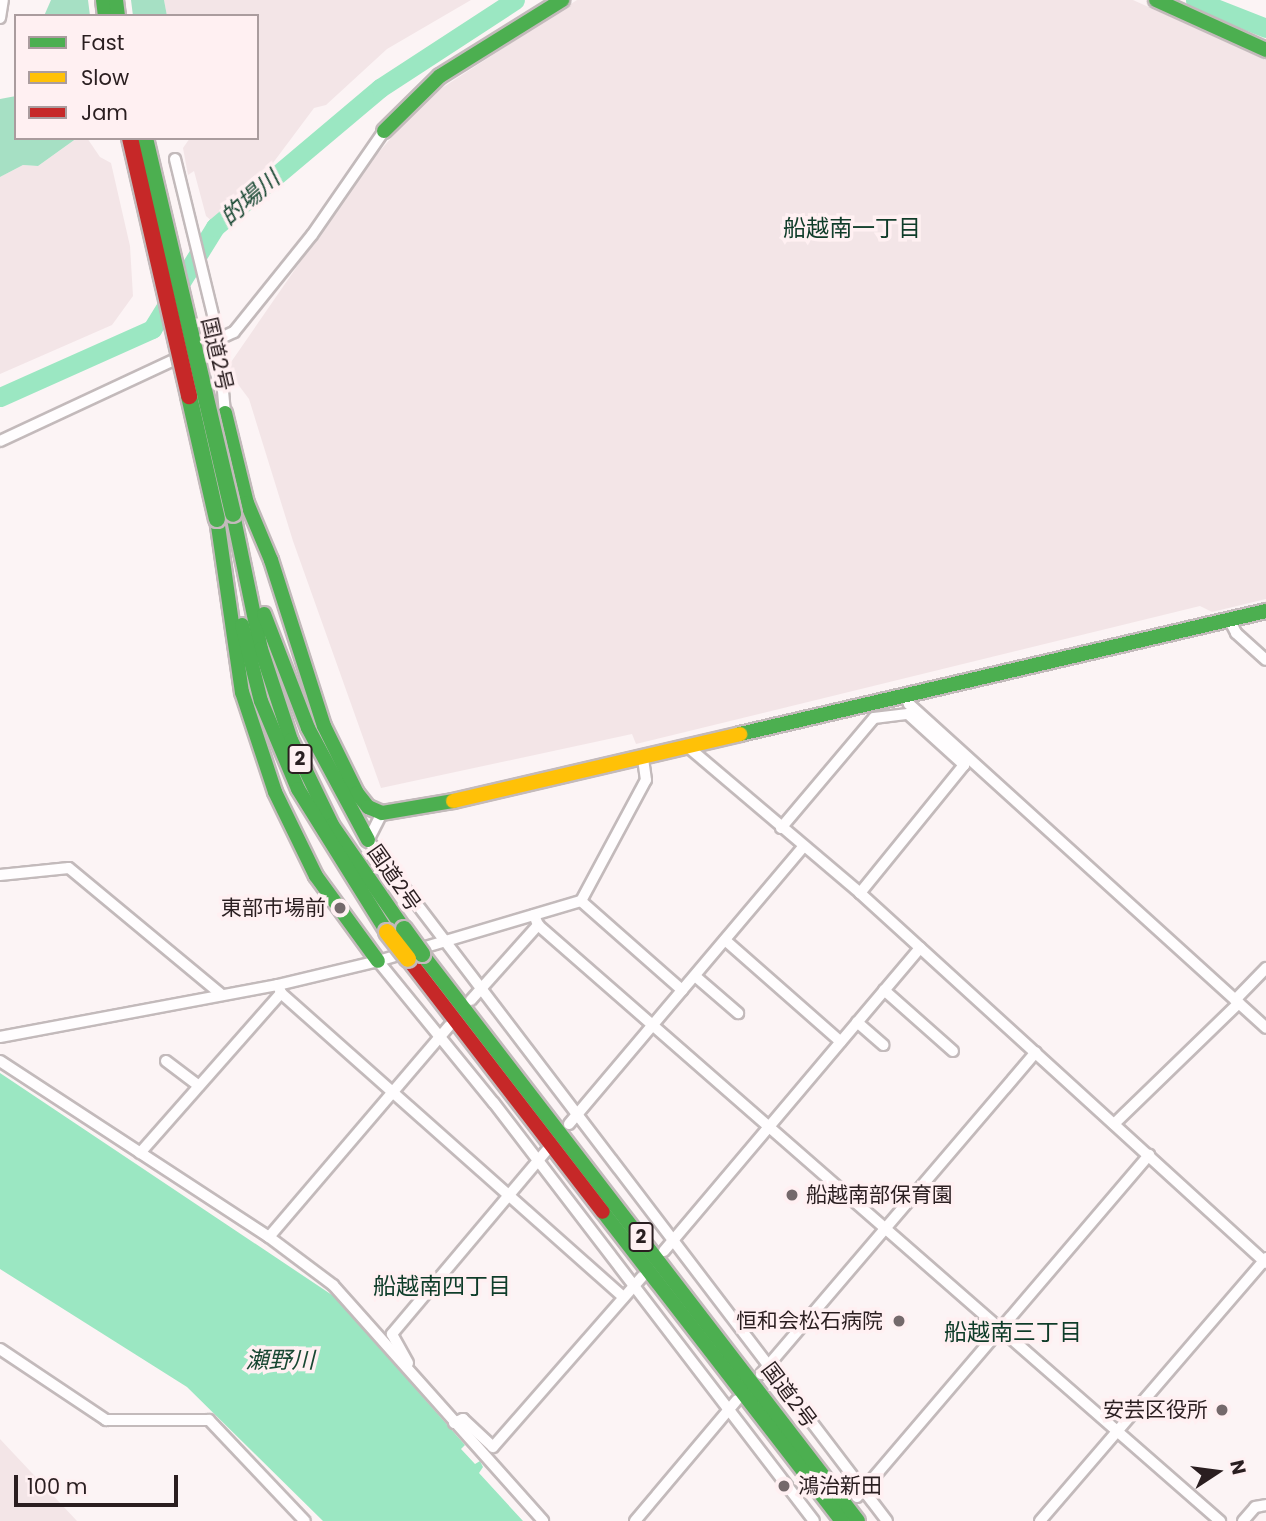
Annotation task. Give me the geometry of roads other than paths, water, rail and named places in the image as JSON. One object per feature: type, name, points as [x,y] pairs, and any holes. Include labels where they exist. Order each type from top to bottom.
[{"type":"main road","points":[[384,131],[440,76],[562,0]]},
{"type":"main road","points":[[1156,0],[1266,50]]},
{"type":"main road","name":"国道2号","points":[[131,140],[225,517]]},
{"type":"main road","name":"国道2号","points":[[145,140],[225,517]]},
{"type":"main road","points":[[225,413],[247,503],[271,560],[324,726],[357,793],[368,807],[382,813],[405,813],[688,747],[905,703],[1266,611]]},
{"type":"main road","points":[[225,517],[237,570],[242,692],[275,792],[316,876],[378,961]]},
{"type":"main road","points":[[225,517],[237,570],[307,728],[368,840]]},
{"type":"main road","name":"国道2号","points":[[237,570],[261,701],[277,744],[320,830],[842,1521]]},
{"type":"main road","name":"国道2号","points":[[415,956],[859,1521]]},
{"type":"street","points":[[0,18],[3,0]]},
{"type":"street","points":[[0,441],[218,336],[234,332],[312,235],[384,131]]},
{"type":"street","points":[[175,159],[218,336],[225,413]]},
{"type":"street","points":[[1228,620],[1236,634],[1266,660]]},
{"type":"street","points":[[780,828],[874,718],[905,703]]},
{"type":"street","points":[[860,893],[964,765],[905,703]]},
{"type":"street","points":[[905,703],[1266,1028]]},
{"type":"street","points":[[688,747],[780,828],[860,893],[1265,1261],[1040,1521]]},
{"type":"street","points":[[0,1037],[222,995],[279,989],[444,940],[536,920],[581,901],[646,780],[643,758]]},
{"type":"street","points":[[382,813],[368,840],[480,989],[572,1120],[671,1241],[860,1494],[887,1521]]},
{"type":"street","points":[[572,1120],[803,847]]},
{"type":"street","points":[[0,875],[69,868],[222,995]]},
{"type":"street","points":[[581,901],[682,990]]},
{"type":"street","points":[[471,1000],[536,920]]},
{"type":"street","points":[[536,920],[768,1128],[1220,1521]]},
{"type":"street","points":[[725,940],[841,1042]]},
{"type":"street","points":[[664,1251],[920,948]]},
{"type":"street","points":[[378,961],[538,1160],[814,1521]]},
{"type":"street","points":[[1114,1124],[1237,1002],[1266,968]]},
{"type":"street","points":[[695,976],[738,1013]]},
{"type":"street","points":[[140,1153],[279,989]]},
{"type":"street","points":[[279,989],[624,1297]]},
{"type":"street","points":[[884,990],[953,1051]]},
{"type":"street","points":[[858,1022],[883,1045]]},
{"type":"street","points":[[269,1237],[449,1026]]},
{"type":"street","points":[[765,1370],[1036,1052]]},
{"type":"street","points":[[0,1061],[269,1237],[333,1285],[543,1521]]},
{"type":"street","points":[[166,1061],[199,1086]]},
{"type":"street","points":[[417,1379],[392,1334],[546,1151]]},
{"type":"street","points":[[860,1494],[1149,1155]]},
{"type":"street","points":[[454,1423],[463,1419],[493,1447],[642,1277]]},
{"type":"street","points":[[0,1349],[106,1420],[209,1420],[305,1521]]},
{"type":"street","points":[[635,1521],[737,1400]]},
{"type":"street","points":[[1243,1521],[1255,1507],[1266,1505]]},
{"type":"water","name":"瀬野川","points":[[0,1073],[335,1297],[465,1445],[461,1449],[475,1464],[480,1461],[483,1467],[479,1473],[523,1521],[323,1521],[187,1387],[0,1269]]},
{"type":"waterway","name":"的場川","points":[[0,397],[152,329],[215,227],[380,88],[515,0]]},
{"type":"waterway","name":"的場川","points":[[1195,0],[1266,28]]},
{"type":"place","name":"東部市場前","points":[[340,908]]},
{"type":"place","name":"船越南部保育園","points":[[792,1195]]},
{"type":"place","name":"恒和会松石病院","points":[[899,1321]]},
{"type":"place","name":"安芸区役所","points":[[1222,1410]]},
{"type":"place","name":"鴻治新田","points":[[784,1486]]},
{"type":"district","name":"船越南一丁目","points":[[852,228]]},
{"type":"district","name":"船越南四丁目","points":[[442,1286]]},
{"type":"district","name":"船越南三丁目","points":[[1013,1332]]}]
